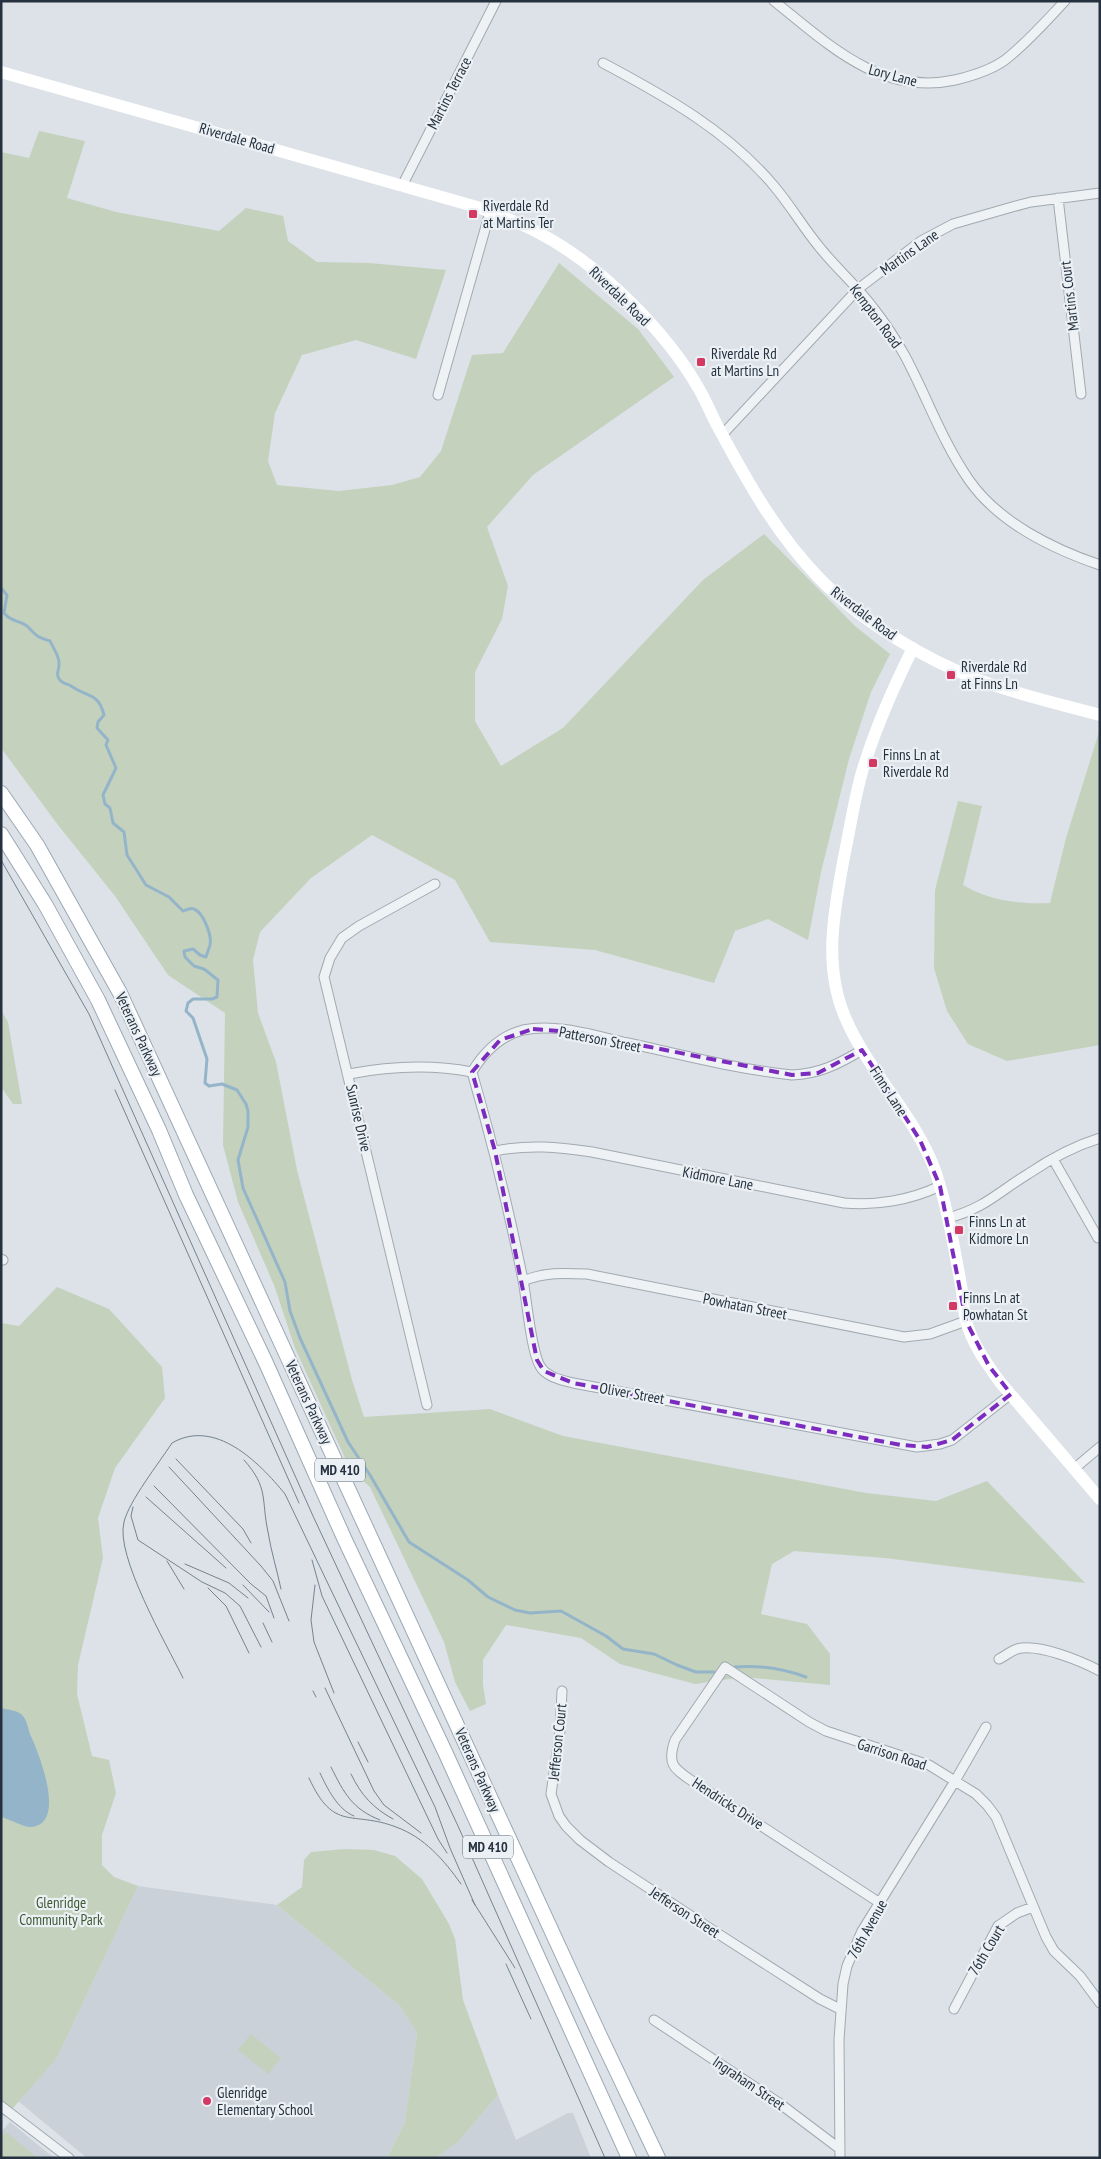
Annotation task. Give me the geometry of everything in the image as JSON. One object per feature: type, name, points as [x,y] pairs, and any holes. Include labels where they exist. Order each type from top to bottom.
[{"type":"main road","name":"Riverdale Road","points":[[1,72],[490,212],[525,226],[559,245],[580,259],[643,316],[688,372],[766,511],[808,566],[834,592],[888,633],[913,648],[978,680],[1100,715]]},
{"type":"main road","name":"Finns Lane","points":[[913,648],[885,709],[862,773],[833,924],[831,948],[836,990],[844,1016],[862,1050],[920,1140],[940,1186],[948,1218],[966,1321],[989,1366],[1100,1499]]},
{"type":"main road","name":"Veterans Parkway","points":[[1,794],[37,845],[120,993],[591,2018],[658,2158]]},
{"type":"main road","name":"Veterans Parkway","points":[[1,834],[45,904],[98,1000],[159,1130],[186,1196],[266,1363],[344,1538],[442,1745],[629,2158]]},
{"type":"street","name":"Martins Terrace","points":[[402,186],[496,1]]},
{"type":"street","name":"Lory Lane","points":[[774,1],[858,65],[881,75],[927,84],[961,79],[996,66],[1030,38],[1065,1]]},
{"type":"street","name":"Kempton Road","points":[[603,63],[700,119],[729,142],[773,185],[820,248],[858,289],[904,355],[942,435],[974,487],[1000,512],[1027,533],[1100,565]]},
{"type":"street","name":"Martins Lane","points":[[722,435],[858,289],[903,253],[953,224],[1031,202],[1100,193]]},
{"type":"street","name":"Martins Court","points":[[1058,198],[1081,394]]},
{"type":"street","points":[[438,395],[490,212]]},
{"type":"street","name":"Sunrise Drive","points":[[427,1405],[349,1074],[324,984],[325,971],[330,958],[337,944],[347,934],[434,884]]},
{"type":"street","name":"Patterson Street","points":[[472,1072],[485,1052],[500,1040],[521,1031],[532,1029],[574,1032],[792,1076],[818,1073],[862,1050]]},
{"type":"street","points":[[349,1074],[420,1066],[440,1066],[472,1072]]},
{"type":"street","name":"Oliver Street","points":[[472,1072],[495,1150],[523,1282],[535,1351],[540,1367],[551,1376],[573,1383],[917,1447],[940,1444],[952,1440],[1011,1394]]},
{"type":"street","points":[[948,1218],[967,1213],[984,1205],[1026,1175],[1072,1148],[1100,1138]]},
{"type":"street","name":"Kidmore Lane","points":[[495,1150],[527,1146],[551,1146],[592,1152],[851,1204],[895,1200],[917,1195],[940,1186]]},
{"type":"street","points":[[1053,1159],[1098,1238]]},
{"type":"street","name":"Powhatan Street","points":[[523,1282],[539,1275],[554,1273],[587,1274],[904,1337],[930,1334],[966,1321]]},
{"type":"street","points":[[1075,1468],[1100,1447]]},
{"type":"street","points":[[999,1658],[1018,1649],[1038,1649],[1079,1660],[1100,1671]]},
{"type":"street","name":"Garrison Road","points":[[725,1667],[826,1731],[915,1759],[929,1765],[976,1794],[988,1805],[996,1817],[1054,1951],[1080,1976],[1100,2003]]},
{"type":"street","name":"Hendricks Drive","points":[[725,1667],[675,1740],[671,1751],[671,1763],[683,1774],[880,1903]]},
{"type":"street","name":"Jefferson Court","points":[[551,1794],[560,1732],[562,1690]]},
{"type":"street","name":"76th Avenue","points":[[840,2153],[840,2009],[847,1966],[862,1931],[955,1782],[986,1727]]},
{"type":"street","name":"Jefferson Street","points":[[551,1794],[559,1816],[580,1840],[716,1933],[840,2009]]},
{"type":"street","name":"76th Court","points":[[954,2009],[998,1926],[1017,1913],[1034,1907]]},
{"type":"street","name":"Ingraham Street","points":[[654,2020],[780,2103],[840,2153]]},
{"type":"street","points":[[1,2106],[69,2158]]},
{"type":"highlighted area","points":[[533,1029],[574,1032],[792,1075],[818,1073],[862,1050],[920,1140],[940,1186],[966,1321],[989,1366],[1011,1394],[952,1440],[927,1447],[901,1445],[573,1383],[544,1371],[537,1360],[495,1151],[472,1072],[500,1040]]},
{"type":"shaded area","points":[[138,1886],[277,1905],[400,2006],[417,2033],[405,2122],[387,2158],[87,2158],[18,2101],[57,2058]]},
{"type":"shaded area","points":[[498,2095],[516,2140],[568,2113],[573,2113],[591,2158],[435,2158],[458,2142]]},
{"type":"shaded area","points":[[10,2122],[54,2158],[1,2158],[1,2132]]},
{"type":"green space","points":[[39,131],[85,141],[67,198],[116,212],[219,231],[246,208],[283,216],[288,241],[317,262],[369,263],[446,270],[416,359],[356,340],[302,355],[275,413],[268,461],[277,485],[339,491],[392,485],[420,477],[441,451],[472,355],[503,353],[559,263],[638,329],[674,377],[533,475],[487,527],[508,586],[502,619],[475,672],[475,721],[501,766],[563,728],[703,580],[764,534],[855,626],[890,654],[871,692],[849,759],[821,872],[808,940],[768,919],[735,931],[714,983],[595,950],[490,942],[455,880],[372,835],[311,878],[260,932],[253,960],[258,1013],[276,1062],[297,1170],[352,1380],[364,1417],[490,1409],[563,1436],[866,1493],[936,1501],[987,1481],[1085,1583],[885,1558],[794,1551],[772,1564],[761,1614],[807,1624],[830,1654],[830,1685],[743,1677],[695,1684],[620,1664],[581,1638],[506,1625],[483,1660],[483,1685],[486,1704],[470,1711],[455,1682],[444,1642],[370,1487],[350,1469],[295,1348],[274,1285],[238,1202],[223,1145],[225,1013],[168,975],[115,896],[58,825],[1,748],[1,152],[29,158]]},
{"type":"green space","points":[[1100,729],[1100,1045],[1007,1061],[968,1044],[947,1011],[934,968],[935,890],[958,801],[982,806],[963,885],[994,898],[1027,903],[1050,903],[1066,838]]},
{"type":"green space","points":[[1,1010],[8,1022],[22,1104],[13,1104],[1,1087]]},
{"type":"green space","name":"Glenridge Community Park","points":[[57,1287],[109,1309],[162,1367],[165,1398],[115,1468],[98,1518],[103,1558],[78,1665],[77,1694],[92,1756],[109,1760],[116,1793],[102,1835],[102,1865],[114,1877],[138,1886],[57,2058],[5,2117],[1,2114],[1,1323],[19,1326]]},
{"type":"green space","points":[[345,1849],[374,1850],[395,1856],[422,1879],[449,1924],[455,1939],[463,2000],[498,2095],[458,2142],[435,2158],[387,2158],[405,2122],[417,2033],[400,2006],[277,1905],[302,1887],[304,1860],[311,1852]]},
{"type":"green space","points":[[251,2034],[281,2058],[268,2074],[238,2050]]},
{"type":"green space","points":[[6,2132],[38,2158],[1,2158],[1,2137]]},
{"type":"water","points":[[1,1708],[18,1712],[24,1718],[44,1770],[49,1801],[48,1814],[42,1823],[31,1827],[1,1817]]},
{"type":"waterway","points":[[1,588],[7,595],[4,613],[27,626],[37,636],[50,641],[59,660],[59,679],[63,683],[92,696],[99,702],[102,708],[104,715],[98,722],[97,728],[108,740],[106,745],[116,768],[103,795],[105,804],[110,808],[113,823],[124,832],[127,855],[146,885],[169,897],[183,911],[191,908],[198,911],[206,925],[210,936],[210,945],[206,957],[193,949],[184,951],[185,957],[194,966],[204,969],[218,980],[217,997],[212,999],[193,999],[188,1003],[186,1011],[193,1018],[207,1059],[205,1083],[209,1086],[222,1084],[237,1090],[246,1104],[248,1127],[238,1160],[243,1188],[285,1282],[290,1311],[300,1338],[348,1442],[370,1475],[409,1542],[468,1580],[488,1597],[515,1610],[530,1613],[561,1611],[606,1636],[623,1649],[654,1654],[696,1672],[714,1672]]},
{"type":"waterway","points":[[735,1667],[753,1666],[770,1668],[806,1677]]},
{"type":"tram line","points":[[1,860],[89,1014],[313,1516],[458,1826],[605,2158]]},
{"type":"tram line","points":[[115,1090],[299,1503]]},
{"type":"tram line","points":[[183,1678],[154,1622],[134,1577],[123,1537],[124,1522],[138,1493],[172,1443],[188,1437],[204,1436],[220,1440],[235,1447],[249,1457],[285,1494],[435,1807],[450,1848],[475,1905]]},
{"type":"tram line","points":[[176,1459],[243,1529],[251,1543]]},
{"type":"tram line","points":[[244,1460],[261,1486],[269,1539],[281,1589]]},
{"type":"tram line","points":[[169,1467],[273,1581],[289,1621]]},
{"type":"tram line","points":[[154,1486],[251,1584],[266,1596],[274,1618]]},
{"type":"tram line","points":[[146,1497],[226,1568]]},
{"type":"tram line","points":[[133,1507],[131,1516],[138,1540],[202,1582],[225,1593],[240,1606],[261,1647]]},
{"type":"tram line","points":[[312,1560],[322,1596],[438,1839],[447,1853]]},
{"type":"tram line","points":[[167,1561],[184,1589]]},
{"type":"tram line","points":[[185,1564],[229,1583],[248,1598]]},
{"type":"tram line","points":[[243,1585],[269,1612]]},
{"type":"tram line","points":[[315,1585],[311,1620],[314,1642],[334,1693]]},
{"type":"tram line","points":[[208,1588],[226,1606],[249,1653]]},
{"type":"tram line","points":[[263,1623],[272,1642]]},
{"type":"tram line","points":[[325,1688],[374,1791],[384,1805],[421,1833]]},
{"type":"tram line","points":[[313,1691],[316,1697]]},
{"type":"tram line","points":[[358,1742],[368,1762]]},
{"type":"tram line","points":[[331,1767],[350,1799],[362,1811],[380,1820]]},
{"type":"tram line","points":[[320,1773],[338,1804],[354,1816]]},
{"type":"tram line","points":[[351,1774],[368,1800],[393,1819]]},
{"type":"tram line","points":[[309,1778],[318,1795],[336,1813],[345,1817],[381,1822],[406,1831],[433,1850],[461,1884]]},
{"type":"tram line","points":[[472,1900],[515,1968]]},
{"type":"tram line","points":[[506,1964],[531,2019]]},
{"type":"place","name":"Riverdale Rd at Martins Ter","points":[[473,214]]},
{"type":"place","name":"Riverdale Rd at Martins Ln","points":[[701,362]]},
{"type":"place","name":"Riverdale Rd at Finns Ln","points":[[951,675]]},
{"type":"place","name":"Finns Ln at Riverdale Rd","points":[[873,763]]},
{"type":"place","name":"Finns Ln at Kidmore Ln","points":[[959,1230]]},
{"type":"place","name":"Finns Ln at Powhatan St","points":[[953,1306]]},
{"type":"place","name":"Glenridge Elementary School","points":[[207,2101]]}]
